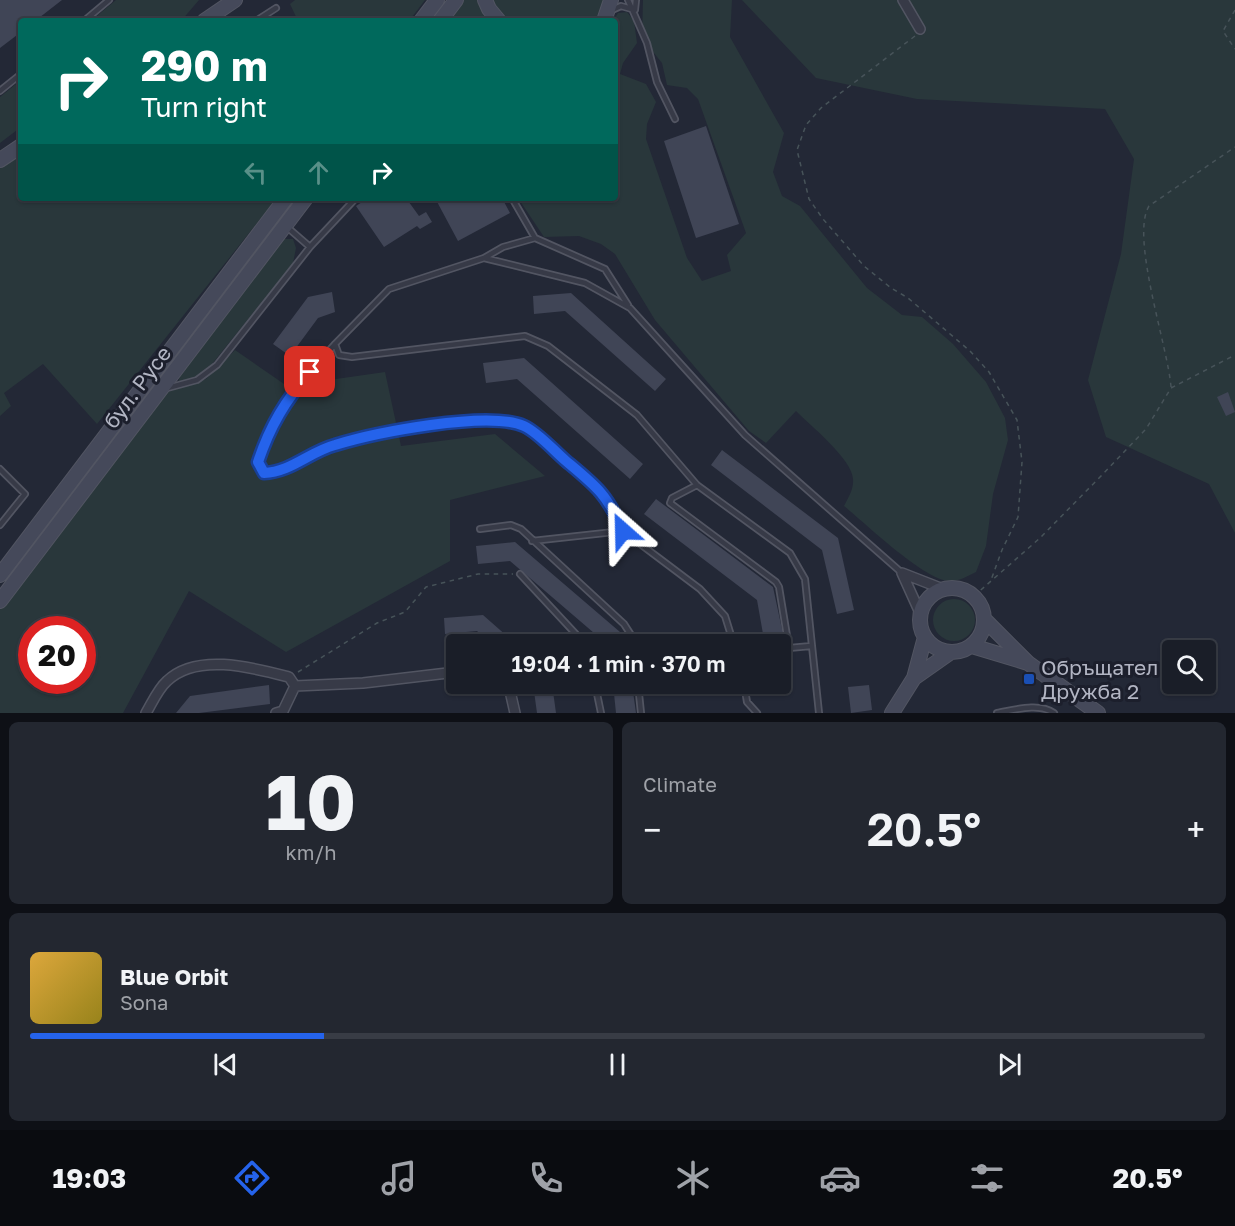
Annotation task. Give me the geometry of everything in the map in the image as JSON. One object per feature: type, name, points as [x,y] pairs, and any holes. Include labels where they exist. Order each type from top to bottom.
[{"type":"main road","points":[[208,18],[234,0]]},
{"type":"main road","points":[[423,18],[437,0]]},
{"type":"main road","points":[[442,18],[456,0]]},
{"type":"main road","points":[[485,0],[497,18]]},
{"type":"main road","points":[[0,160],[18,148]]},
{"type":"main road","name":"бул. Русе","points":[[0,575],[284,201]]},
{"type":"main road","name":"бул. Русе","points":[[0,601],[304,201]]},
{"type":"main road","points":[[892,713],[914,678],[925,637],[921,615],[930,597],[943,589],[962,589],[974,596],[983,609],[985,620],[982,634],[972,646]]},
{"type":"main road","points":[[985,620],[1028,663],[1098,713]]},
{"type":"main road","points":[[925,637],[940,650],[951,652]]},
{"type":"main road","points":[[914,678],[951,652],[972,646],[1028,663]]},
{"type":"street","points":[[903,0],[920,29]]},
{"type":"street","points":[[902,573],[943,589]]},
{"type":"street","points":[[902,573],[921,615]]},
{"type":"street","points":[[146,713],[167,681],[197,666],[244,665],[289,677],[295,686]]},
{"type":"street","points":[[295,686],[363,683],[446,673]]},
{"type":"street","points":[[276,713],[283,711],[295,686]]},
{"type":"street","points":[[511,694],[515,713]]},
{"type":"lane","points":[[88,18],[109,0]]},
{"type":"lane","points":[[628,0],[635,10],[657,82],[675,119]]},
{"type":"lane","points":[[635,10],[636,0]]},
{"type":"lane","points":[[608,10],[621,6],[635,10]]},
{"type":"lane","points":[[261,18],[276,8]]},
{"type":"lane","points":[[0,92],[18,77]]},
{"type":"lane","points":[[161,389],[197,380],[217,365],[310,247],[353,201]]},
{"type":"lane","points":[[514,201],[535,238],[605,269],[630,308],[745,435],[902,573]]},
{"type":"lane","points":[[285,226],[310,247]]},
{"type":"lane","points":[[535,238],[503,247],[484,258],[389,289],[335,344],[286,400],[258,462],[264,473],[279,473],[331,446],[389,431],[496,420],[525,426],[593,483],[610,501],[623,531],[700,589],[725,616],[731,634]]},
{"type":"lane","points":[[484,258],[585,283],[630,308]]},
{"type":"lane","points":[[335,344],[339,355],[352,357],[525,336],[548,346],[637,415],[697,485],[790,553],[805,579],[819,713]]},
{"type":"lane","points":[[0,470],[24,494],[0,525]]},
{"type":"lane","points":[[697,485],[672,498],[670,503],[776,582],[789,648],[811,646]]},
{"type":"lane","points":[[480,529],[511,525],[521,529],[624,624],[630,634]]},
{"type":"lane","points":[[532,541],[623,531]]},
{"type":"lane","points":[[520,574],[576,634]]},
{"type":"lane","points":[[597,694],[601,713]]},
{"type":"lane","points":[[639,694],[641,713]]},
{"type":"lane","points":[[746,694],[747,702],[757,713]]},
{"type":"lane","points":[[997,713],[1033,707],[1048,709],[1054,713]]},
{"type":"path","points":[[1235,10],[1223,31],[1235,49]]},
{"type":"path","points":[[920,29],[913,39],[821,108],[806,125],[797,150],[809,199],[823,219],[864,266],[891,288],[908,298],[970,351],[989,372],[1017,420],[1022,462],[1018,517],[991,580]]},
{"type":"path","points":[[1171,388],[1169,365],[1150,287],[1143,225],[1146,212],[1149,206],[1235,147]]},
{"type":"path","points":[[974,596],[1040,538],[1139,437],[1171,388],[1235,355]]},
{"type":"path","points":[[289,677],[377,623],[405,612],[426,587],[478,574],[520,574]]},
{"type":"shaded area","points":[[116,0],[199,0],[184,18],[95,18]]},
{"type":"shaded area","points":[[295,0],[425,0],[411,18],[297,18],[290,4]]},
{"type":"shaded area","points":[[464,0],[480,0],[491,18],[450,18]]},
{"type":"shaded area","points":[[490,0],[603,0],[600,14],[596,18],[504,18],[498,14]]},
{"type":"shaded area","points":[[643,0],[732,0],[730,37],[784,133],[773,172],[782,196],[800,206],[867,288],[902,315],[922,317],[953,344],[986,382],[1005,418],[1008,440],[993,494],[986,546],[976,572],[950,581],[926,572],[844,506],[853,486],[851,471],[838,453],[796,411],[766,443],[749,431],[655,320],[615,254],[601,244],[579,236],[544,237],[520,201],[618,201],[618,18],[615,18],[618,13],[627,12],[634,21],[637,43],[623,63],[620,74],[646,84],[656,102],[647,124],[646,139],[687,258],[702,281],[731,271],[727,255],[746,233],[698,99],[687,88],[667,85],[662,63],[642,38]]},
{"type":"shaded area","points":[[742,0],[1235,0],[1235,533],[1209,484],[1106,437],[1088,380],[1121,254],[1134,159],[1105,109],[917,99],[816,78]]},
{"type":"shaded area","points":[[18,82],[18,129],[0,143],[0,97]]},
{"type":"shaded area","points":[[18,155],[18,201],[275,201],[97,424],[43,364],[4,393],[11,406],[0,416],[0,168]]},
{"type":"shaded area","points":[[284,239],[293,239],[296,248],[293,263],[212,364],[190,381],[178,383],[180,376]]},
{"type":"shaded area","points":[[235,350],[287,386],[385,372],[401,446],[495,434],[545,476],[450,500],[450,561],[286,652],[189,591],[123,713],[0,713],[0,609],[165,393],[206,379]]},
{"type":"shaded area","points":[[954,599],[969,605],[975,620],[969,635],[954,641],[939,635],[933,620],[939,605]]},
{"type":"building","points":[[0,0],[62,0],[39,18],[18,18],[18,34],[0,48]]},
{"type":"building","points":[[706,126],[739,224],[696,238],[664,141]]},
{"type":"building","points":[[364,201],[408,201],[419,216],[426,212],[432,222],[420,229],[417,226],[384,247],[356,206]]},
{"type":"building","points":[[437,201],[504,201],[510,213],[458,241]]},
{"type":"building","points":[[332,292],[335,312],[318,318],[290,356],[273,344],[308,297]]},
{"type":"building","points":[[571,293],[666,379],[655,391],[565,311],[534,314],[533,296]]},
{"type":"building","points":[[524,358],[643,464],[630,479],[517,379],[486,383],[483,363]]},
{"type":"building","points":[[1228,392],[1235,412],[1226,416],[1217,397]]},
{"type":"building","points":[[722,450],[838,538],[854,610],[837,614],[822,550],[711,465]]},
{"type":"building","points":[[656,499],[773,587],[783,634],[763,634],[757,600],[644,514]]},
{"type":"building","points":[[515,542],[622,634],[595,634],[510,561],[478,564],[476,546]]},
{"type":"building","points":[[483,615],[505,634],[480,634],[477,631],[445,634],[444,618]]},
{"type":"building","points":[[269,685],[270,704],[199,713],[176,713],[190,696]]},
{"type":"building","points":[[869,685],[872,710],[851,713],[848,687]]},
{"type":"building","points":[[534,694],[553,694],[556,713],[537,713]]},
{"type":"building","points":[[614,694],[633,694],[636,713],[616,713]]},
{"type":"place","name":"Обръщател Дружба 2","points":[[1029,679]]},
{"type":"route","points":[[310,372],[286,400],[266,440],[258,462],[264,473],[279,473],[331,446],[389,431],[496,420],[525,426],[593,483],[610,501],[623,531]]}]
